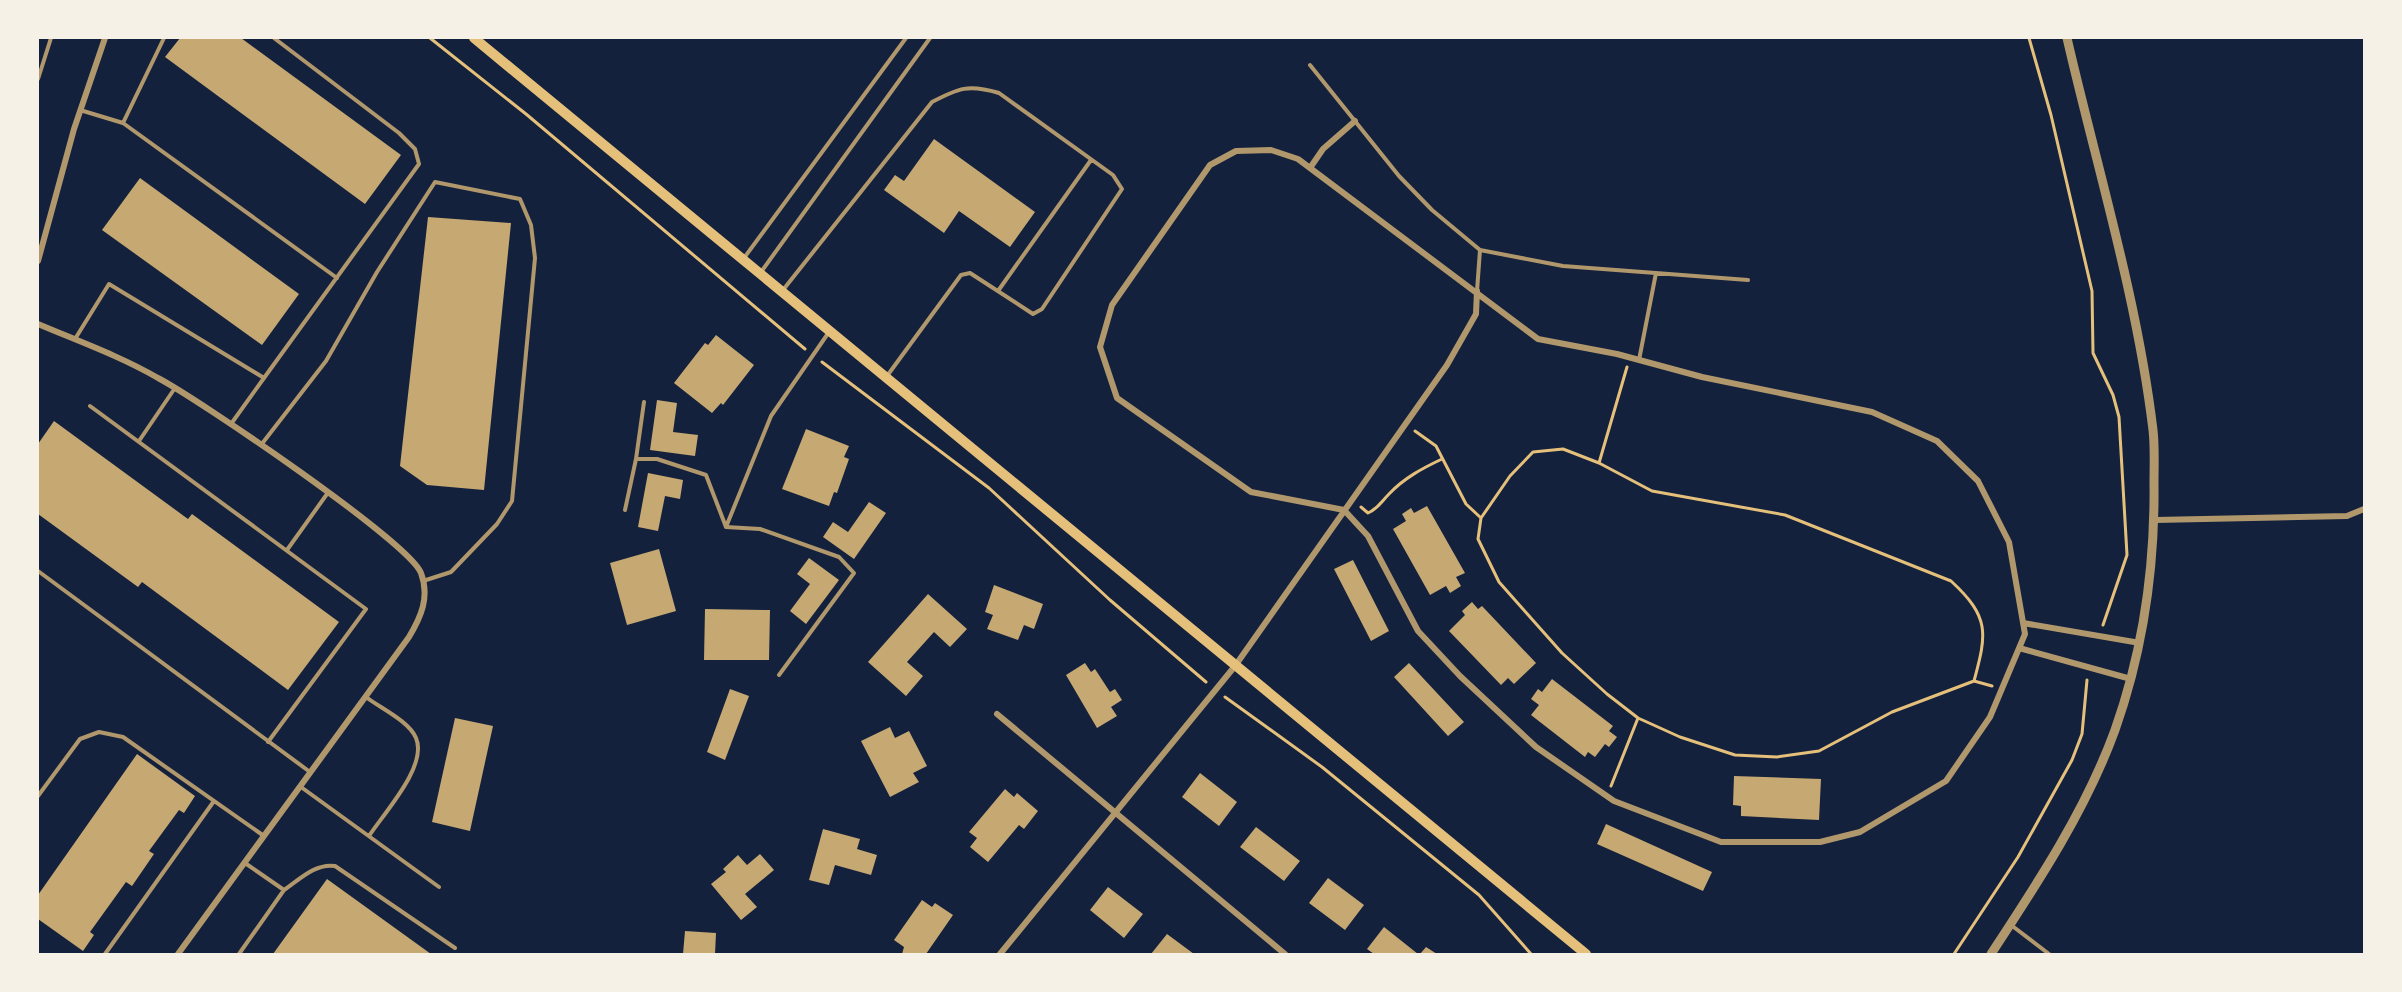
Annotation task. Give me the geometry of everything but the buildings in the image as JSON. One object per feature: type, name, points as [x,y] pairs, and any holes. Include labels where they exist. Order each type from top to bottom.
[{"type":"main road","points":[[474,38],[744,258],[886,378],[1586,954]]},
{"type":"street","points":[[38,261],[80,110],[105,38]]},
{"type":"street","points":[[1990,954],[2036,885],[2092,783],[2114,732],[2140,643],[2148,596],[2155,520],[2153,432],[2136,331],[2067,38]]},
{"type":"street","points":[[1310,168],[1323,148],[1355,121]]},
{"type":"street","points":[[1271,150],[1298,159],[1310,168],[1478,291],[1538,339],[1630,357],[1702,377],[1872,412],[1937,441],[1978,480],[2009,542],[2025,634],[1990,717],[1946,781],[1860,832],[1820,842],[1721,842],[1614,801],[1536,747],[1460,676],[1418,631],[1368,536],[1344,510],[1251,492],[1117,398],[1100,347],[1112,305],[1210,165],[1236,151],[1271,150]]},
{"type":"street","points":[[1000,954],[1235,666],[1447,365],[1476,314],[1478,291]]},
{"type":"street","points":[[38,324],[133,364],[175,387],[231,424],[410,556],[421,572],[423,580],[424,604],[420,619],[301,787],[178,954]]},
{"type":"street","points":[[2155,520],[2347,516],[2364,509]]},
{"type":"street","points":[[2023,623],[2140,643]]},
{"type":"street","points":[[2019,648],[2131,679]]},
{"type":"street","points":[[997,714],[1114,814],[1285,954]]},
{"type":"lane","points":[[38,79],[51,38]]},
{"type":"lane","points":[[123,123],[164,38]]},
{"type":"lane","points":[[231,424],[419,164],[415,149],[399,133],[274,38]]},
{"type":"lane","points":[[744,258],[906,38]]},
{"type":"lane","points":[[761,273],[930,38]]},
{"type":"lane","points":[[1310,65],[1398,176],[1432,210],[1480,250],[1563,266],[1748,280]]},
{"type":"lane","points":[[783,291],[932,102],[958,88],[978,87],[999,93],[1113,175],[1122,189],[1041,309],[1033,314],[970,273],[961,275],[886,378]]},
{"type":"lane","points":[[80,110],[123,123],[337,278]]},
{"type":"lane","points":[[998,291],[1092,160]]},
{"type":"lane","points":[[261,446],[326,361],[377,272],[435,182],[520,199],[531,225],[535,258],[512,501],[497,524],[451,572],[423,580]]},
{"type":"lane","points":[[1478,291],[1480,250]]},
{"type":"lane","points":[[1639,360],[1656,273]]},
{"type":"lane","points":[[75,339],[109,284],[264,378]]},
{"type":"lane","points":[[726,528],[771,416],[830,331]]},
{"type":"lane","points":[[138,442],[175,387]]},
{"type":"lane","points":[[625,510],[636,459],[644,402]]},
{"type":"lane","points":[[90,406],[366,609],[268,742]]},
{"type":"lane","points":[[636,459],[657,459],[706,475],[726,528]]},
{"type":"lane","points":[[286,550],[327,494]]},
{"type":"lane","points":[[726,528],[760,529],[830,553],[839,557],[854,573],[778,675]]},
{"type":"lane","points":[[38,571],[311,773]]},
{"type":"lane","points":[[366,697],[416,737],[418,752],[415,768],[369,836]]},
{"type":"lane","points":[[38,796],[80,739],[99,732],[123,737],[264,836]]},
{"type":"lane","points":[[301,787],[439,886]]},
{"type":"lane","points":[[105,954],[214,801]]},
{"type":"lane","points":[[244,863],[284,890]]},
{"type":"lane","points":[[239,954],[284,890],[312,870],[325,864],[334,866],[455,948]]},
{"type":"lane","points":[[2010,924],[2049,954]]},
{"type":"path","points":[[2029,38],[2051,115],[2092,291],[2093,353],[2113,395],[2119,417],[2127,555],[2098,636]]},
{"type":"path","points":[[1599,463],[1630,357]]},
{"type":"path","points":[[1405,424],[1436,446],[1466,504],[1481,518]]},
{"type":"path","points":[[1974,681],[1984,641],[1982,620],[1965,594],[1951,581],[1785,515],[1652,491],[1599,463],[1563,449],[1533,452],[1510,476],[1481,518],[1478,539],[1499,582],[1562,653],[1638,718],[1680,737],[1735,755],[1777,757],[1819,751],[1892,712],[1974,681],[2002,689]]},
{"type":"path","points":[[1352,499],[1368,513],[1379,508],[1388,494],[1417,471],[1442,459]]},
{"type":"path","points":[[1954,954],[2018,857],[2072,760],[2082,734],[2084,690],[2090,668]]},
{"type":"path","points":[[1235,705],[1322,767],[1479,896],[1531,954]]},
{"type":"path","points":[[1607,796],[1638,718]]}]
